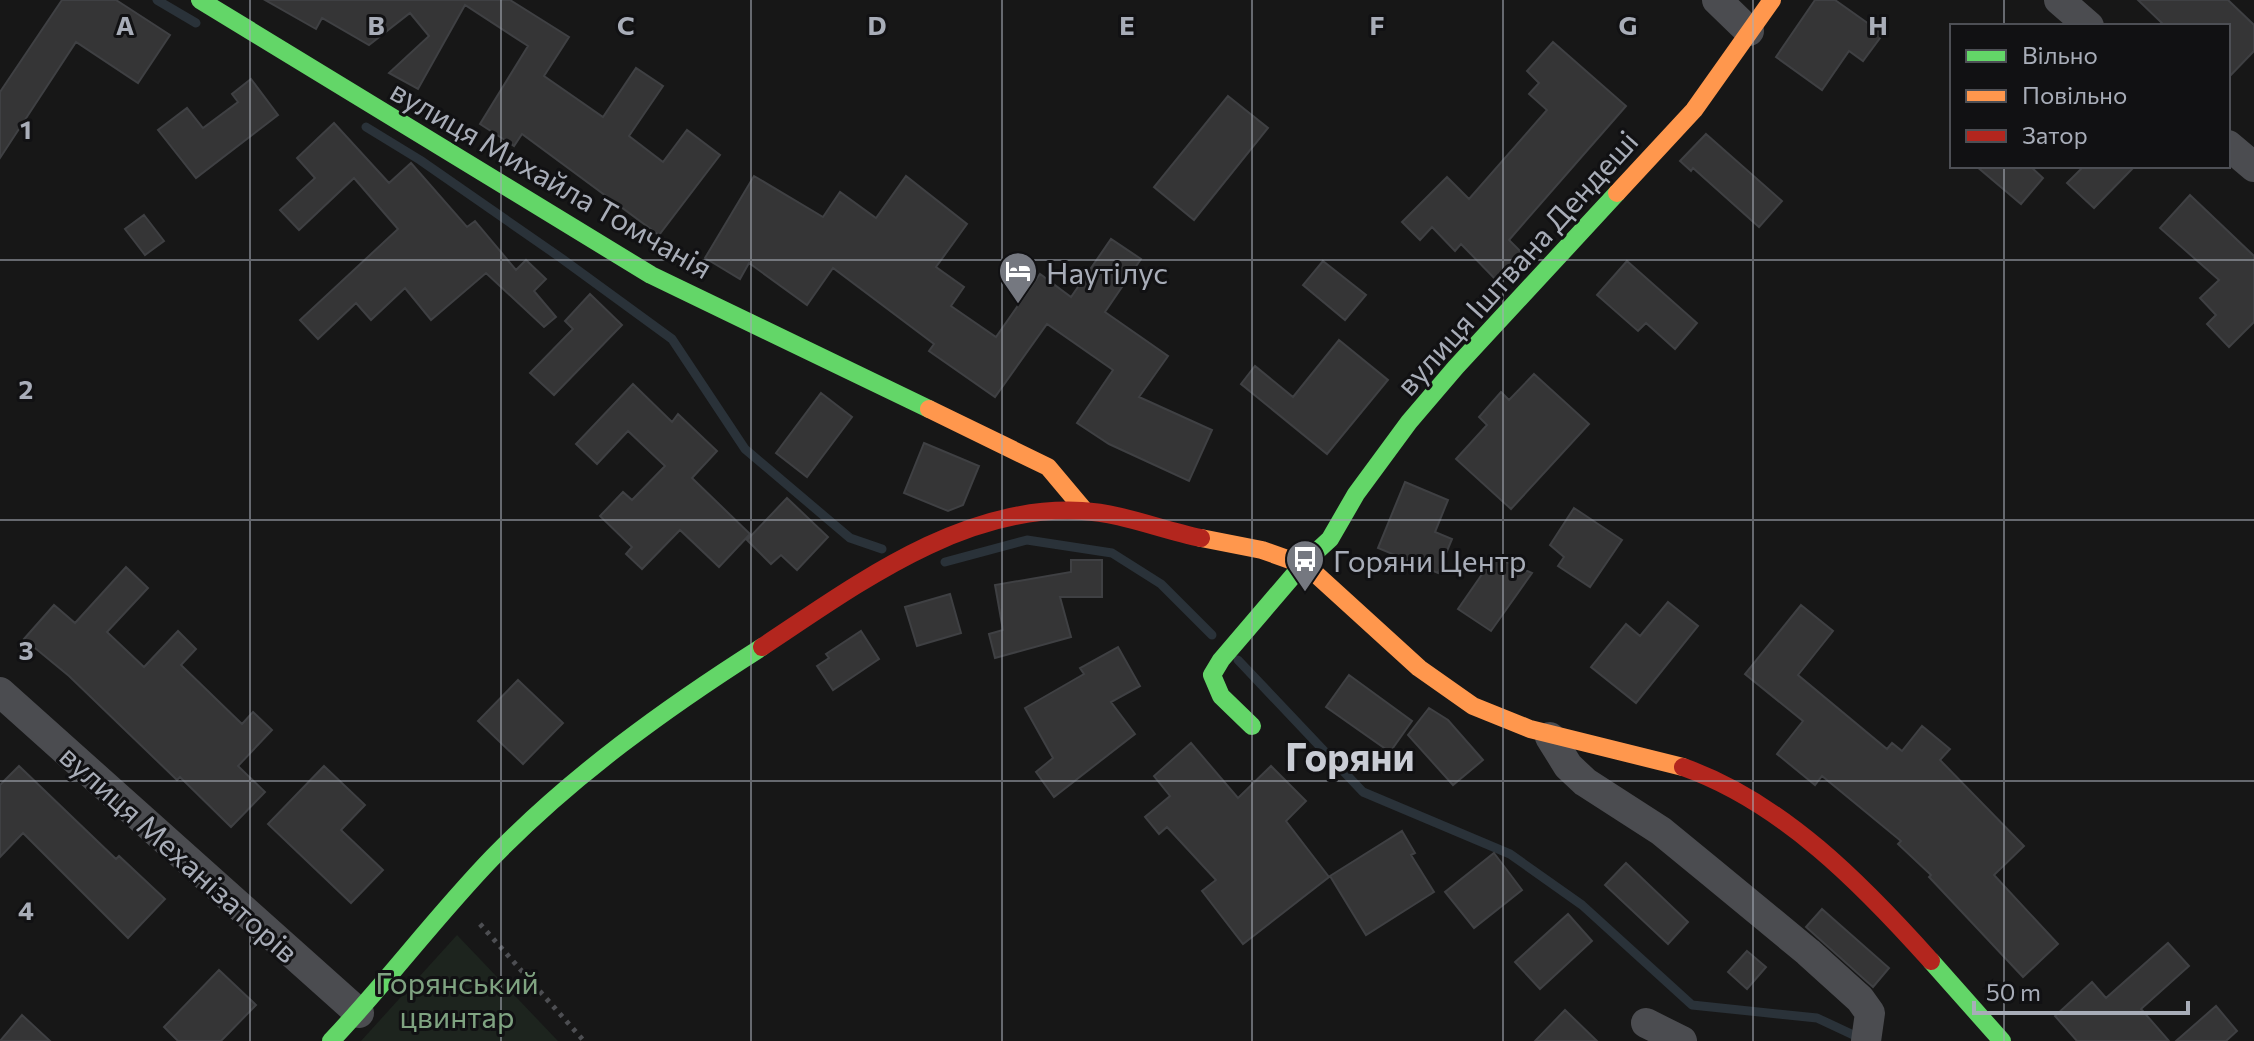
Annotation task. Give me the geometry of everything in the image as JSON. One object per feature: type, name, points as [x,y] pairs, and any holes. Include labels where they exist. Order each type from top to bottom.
[{"type":"street","name":"вулиця Михайла Томчанія","points":[[200,0],[651,275],[1048,467],[1085,511]]},
{"type":"street","points":[[1717,0],[1749,31]]},
{"type":"street","name":"вулиця Іштвана Дендеші","points":[[1252,726],[1221,696],[1212,675],[1221,660],[1304,563],[1330,539],[1356,494],[1409,422],[1456,367],[1694,110],[1772,0]]},
{"type":"street","points":[[2059,0],[2087,24]]},
{"type":"street","points":[[2230,147],[2254,167]]},
{"type":"street","points":[[331,1041],[359,1013],[456,896],[514,836],[619,744],[674,703],[884,570],[978,528],[1020,516],[1085,511],[1304,563],[1425,676],[1473,706],[1550,737],[1673,763],[1714,779],[1757,803],[1822,850],[1863,889],[2002,1041]]},
{"type":"street","name":"вулиця Механізаторів","points":[[0,692],[359,1013]]},
{"type":"street","points":[[1550,737],[1568,766],[1585,782],[1661,831],[1860,999],[1870,1013],[1868,1037]]},
{"type":"street","points":[[1646,1023],[1682,1041]]},
{"type":"path","points":[[456,896],[584,1041]]},
{"type":"green space","name":"Горянський цвинтар","points":[[457,935],[558,1041],[361,1041]]},
{"type":"building","points":[[62,0],[116,0],[170,35],[138,83],[76,42],[0,158],[0,92]]},
{"type":"building","points":[[265,0],[510,0],[569,37],[544,76],[603,117],[636,68],[663,86],[629,136],[663,162],[687,130],[720,155],[659,235],[522,134],[514,146],[480,124],[528,46],[465,5],[418,89],[389,73],[429,36],[410,13],[369,45],[322,18],[316,29]]},
{"type":"building","points":[[1815,0],[1835,0],[1883,34],[1863,61],[1849,51],[1822,90],[1776,57]]},
{"type":"building","points":[[2138,0],[2228,0],[2254,25],[2254,51],[2230,76],[2230,24],[2163,24]]},
{"type":"building","points":[[1553,42],[1626,106],[1509,240],[1525,256],[1499,283],[1461,244],[1455,251],[1432,227],[1420,240],[1402,222],[1447,177],[1469,199],[1547,110],[1529,94],[1539,83],[1527,71]]},
{"type":"building","points":[[251,79],[278,115],[196,178],[158,130],[187,108],[203,128],[238,102],[232,94]]},
{"type":"building","points":[[1228,96],[1268,128],[1194,220],[1154,187]]},
{"type":"building","points":[[334,123],[389,183],[411,163],[467,227],[475,221],[516,270],[526,260],[546,279],[534,291],[556,317],[544,327],[486,273],[431,320],[405,288],[371,320],[356,303],[318,339],[300,320],[398,229],[354,178],[299,230],[280,210],[315,178],[297,158]]},
{"type":"building","points":[[1706,134],[1782,201],[1759,227],[1693,168],[1691,171],[1680,161]]},
{"type":"building","points":[[1978,168],[2032,168],[2043,178],[2021,204]]},
{"type":"building","points":[[2082,168],[2133,168],[2094,208],[2067,183]]},
{"type":"building","points":[[754,176],[823,217],[840,192],[876,218],[906,176],[967,224],[936,267],[964,287],[951,306],[996,337],[1040,274],[1071,297],[1111,239],[1141,259],[1105,312],[1168,356],[1139,397],[1212,430],[1189,481],[1109,444],[1077,423],[1113,370],[1047,324],[995,397],[929,351],[934,344],[833,268],[807,305],[749,263],[740,279],[705,258]]},
{"type":"building","points":[[2190,195],[2254,256],[2254,322],[2229,347],[2207,324],[2216,315],[2200,298],[2219,280],[2160,228]]},
{"type":"building","points":[[144,215],[164,241],[145,255],[125,229]]},
{"type":"building","points":[[1323,261],[1366,295],[1345,320],[1303,285]]},
{"type":"building","points":[[1627,261],[1697,323],[1675,349],[1646,323],[1638,331],[1597,295]]},
{"type":"building","points":[[590,294],[622,325],[554,395],[530,373],[573,329],[565,321]]},
{"type":"building","points":[[1339,340],[1388,380],[1327,454],[1241,384],[1255,366],[1293,397]]},
{"type":"building","points":[[1534,374],[1589,424],[1511,509],[1456,459],[1487,425],[1479,417],[1501,392],[1509,400]]},
{"type":"building","points":[[633,384],[672,422],[678,414],[717,451],[692,478],[750,534],[719,567],[680,530],[642,569],[626,554],[632,547],[600,516],[623,492],[632,500],[665,466],[628,431],[597,464],[576,444]]},
{"type":"building","points":[[821,393],[852,417],[807,477],[776,453]]},
{"type":"building","points":[[924,443],[979,466],[963,505],[948,511],[904,493]]},
{"type":"building","points":[[1405,482],[1448,500],[1435,532],[1452,539],[1438,573],[1378,548]]},
{"type":"building","points":[[787,498],[828,537],[797,570],[781,555],[771,564],[747,540]]},
{"type":"building","points":[[1574,508],[1622,540],[1590,587],[1558,566],[1564,557],[1550,545]]},
{"type":"building","points":[[1494,557],[1532,573],[1491,631],[1458,609]]},
{"type":"building","points":[[1071,560],[1102,560],[1102,597],[1060,597],[1071,637],[995,658],[989,634],[1003,630],[995,585],[1071,572]]},
{"type":"building","points":[[126,567],[148,588],[107,632],[144,667],[178,631],[196,649],[181,665],[242,724],[253,712],[272,730],[238,766],[265,792],[231,827],[180,777],[177,780],[69,676],[24,639],[54,605],[75,623]]},
{"type":"building","points":[[950,594],[961,633],[917,646],[905,607]]},
{"type":"building","points":[[1668,602],[1698,626],[1636,703],[1591,667],[1626,624],[1640,636]]},
{"type":"building","points":[[1801,605],[1833,631],[1798,675],[1887,749],[1892,743],[1902,751],[1922,726],[1950,749],[1940,760],[2024,846],[1994,875],[2058,944],[2023,977],[1929,877],[1931,875],[1898,844],[1901,841],[1822,776],[1815,785],[1777,754],[1803,721],[1745,674]]},
{"type":"building","points":[[861,631],[879,659],[833,690],[817,666],[829,658],[826,654]]},
{"type":"building","points":[[1118,647],[1140,686],[1111,702],[1135,734],[1054,797],[1036,772],[1053,758],[1025,708],[1084,674],[1080,668]]},
{"type":"building","points":[[1349,675],[1412,721],[1390,752],[1326,707]]},
{"type":"building","points":[[518,680],[563,723],[523,764],[478,721]]},
{"type":"building","points":[[1429,708],[1448,720],[1483,760],[1453,785],[1408,735]]},
{"type":"building","points":[[1191,743],[1238,798],[1271,766],[1306,801],[1286,821],[1329,877],[1243,944],[1202,891],[1216,880],[1167,827],[1159,834],[1145,817],[1170,796],[1154,776]]},
{"type":"building","points":[[19,766],[116,859],[119,856],[165,899],[128,938],[23,833],[0,857],[0,785]]},
{"type":"building","points":[[324,766],[365,805],[341,830],[383,870],[351,903],[268,824]]},
{"type":"building","points":[[1402,831],[1415,853],[1411,855],[1434,892],[1366,935],[1330,876]]},
{"type":"building","points":[[1494,853],[1522,890],[1474,928],[1445,892]]},
{"type":"building","points":[[1626,863],[1688,922],[1668,944],[1605,885]]},
{"type":"building","points":[[1822,909],[1889,968],[1873,987],[1806,927]]},
{"type":"building","points":[[1568,914],[1592,941],[1540,989],[1515,962]]},
{"type":"building","points":[[2168,943],[2189,966],[2141,1009],[2169,1041],[2077,1041],[2055,1016],[2092,982],[2106,998]]},
{"type":"building","points":[[1747,951],[1766,967],[1747,989],[1728,972]]},
{"type":"building","points":[[219,970],[256,1005],[221,1041],[178,1041],[164,1027]]},
{"type":"building","points":[[2216,1006],[2237,1031],[2226,1041],[2176,1041]]},
{"type":"building","points":[[1565,1010],[1597,1041],[1535,1041]]},
{"type":"building","points":[[22,1015],[50,1041],[0,1041]]},
{"type":"waterway","points":[[157,0],[196,23]]},
{"type":"waterway","points":[[366,127],[420,160],[672,339],[745,449],[850,538],[882,549]]},
{"type":"waterway","points":[[945,562],[1027,540],[1112,553],[1161,584],[1212,635]]},
{"type":"waterway","points":[[1238,660],[1363,792],[1510,854],[1582,905],[1692,1005],[1817,1018],[1862,1039]]},
{"type":"traffic: fast","points":[[200,0],[651,275],[929,409]]},
{"type":"traffic: fast","points":[[1252,726],[1221,696],[1212,675],[1221,660],[1304,563],[1330,539],[1356,494],[1409,422],[1617,193]]},
{"type":"traffic: fast","points":[[331,1041],[472,879],[555,798],[622,744],[762,647]]},
{"type":"traffic: fast","points":[[1931,961],[2002,1041]]},
{"type":"traffic: slow","points":[[1617,193],[1694,110],[1772,0]]},
{"type":"traffic: slow","points":[[929,409],[1048,467],[1085,511]]},
{"type":"traffic: slow","points":[[1201,538],[1262,550],[1307,566],[1419,668],[1473,706],[1530,729],[1683,767]]},
{"type":"traffic: jam","points":[[762,647],[873,575],[913,553],[995,521],[1038,512],[1082,511],[1112,515],[1201,538]]},
{"type":"traffic: jam","points":[[1683,767],[1719,782],[1787,823],[1848,875],[1931,961]]},
{"type":"place","name":"Наутілус","points":[[1018,305]]},
{"type":"place","name":"Горяни Центр","points":[[1305,593]]},
{"type":"district","name":"Горяни","points":[[1350,755]]}]
